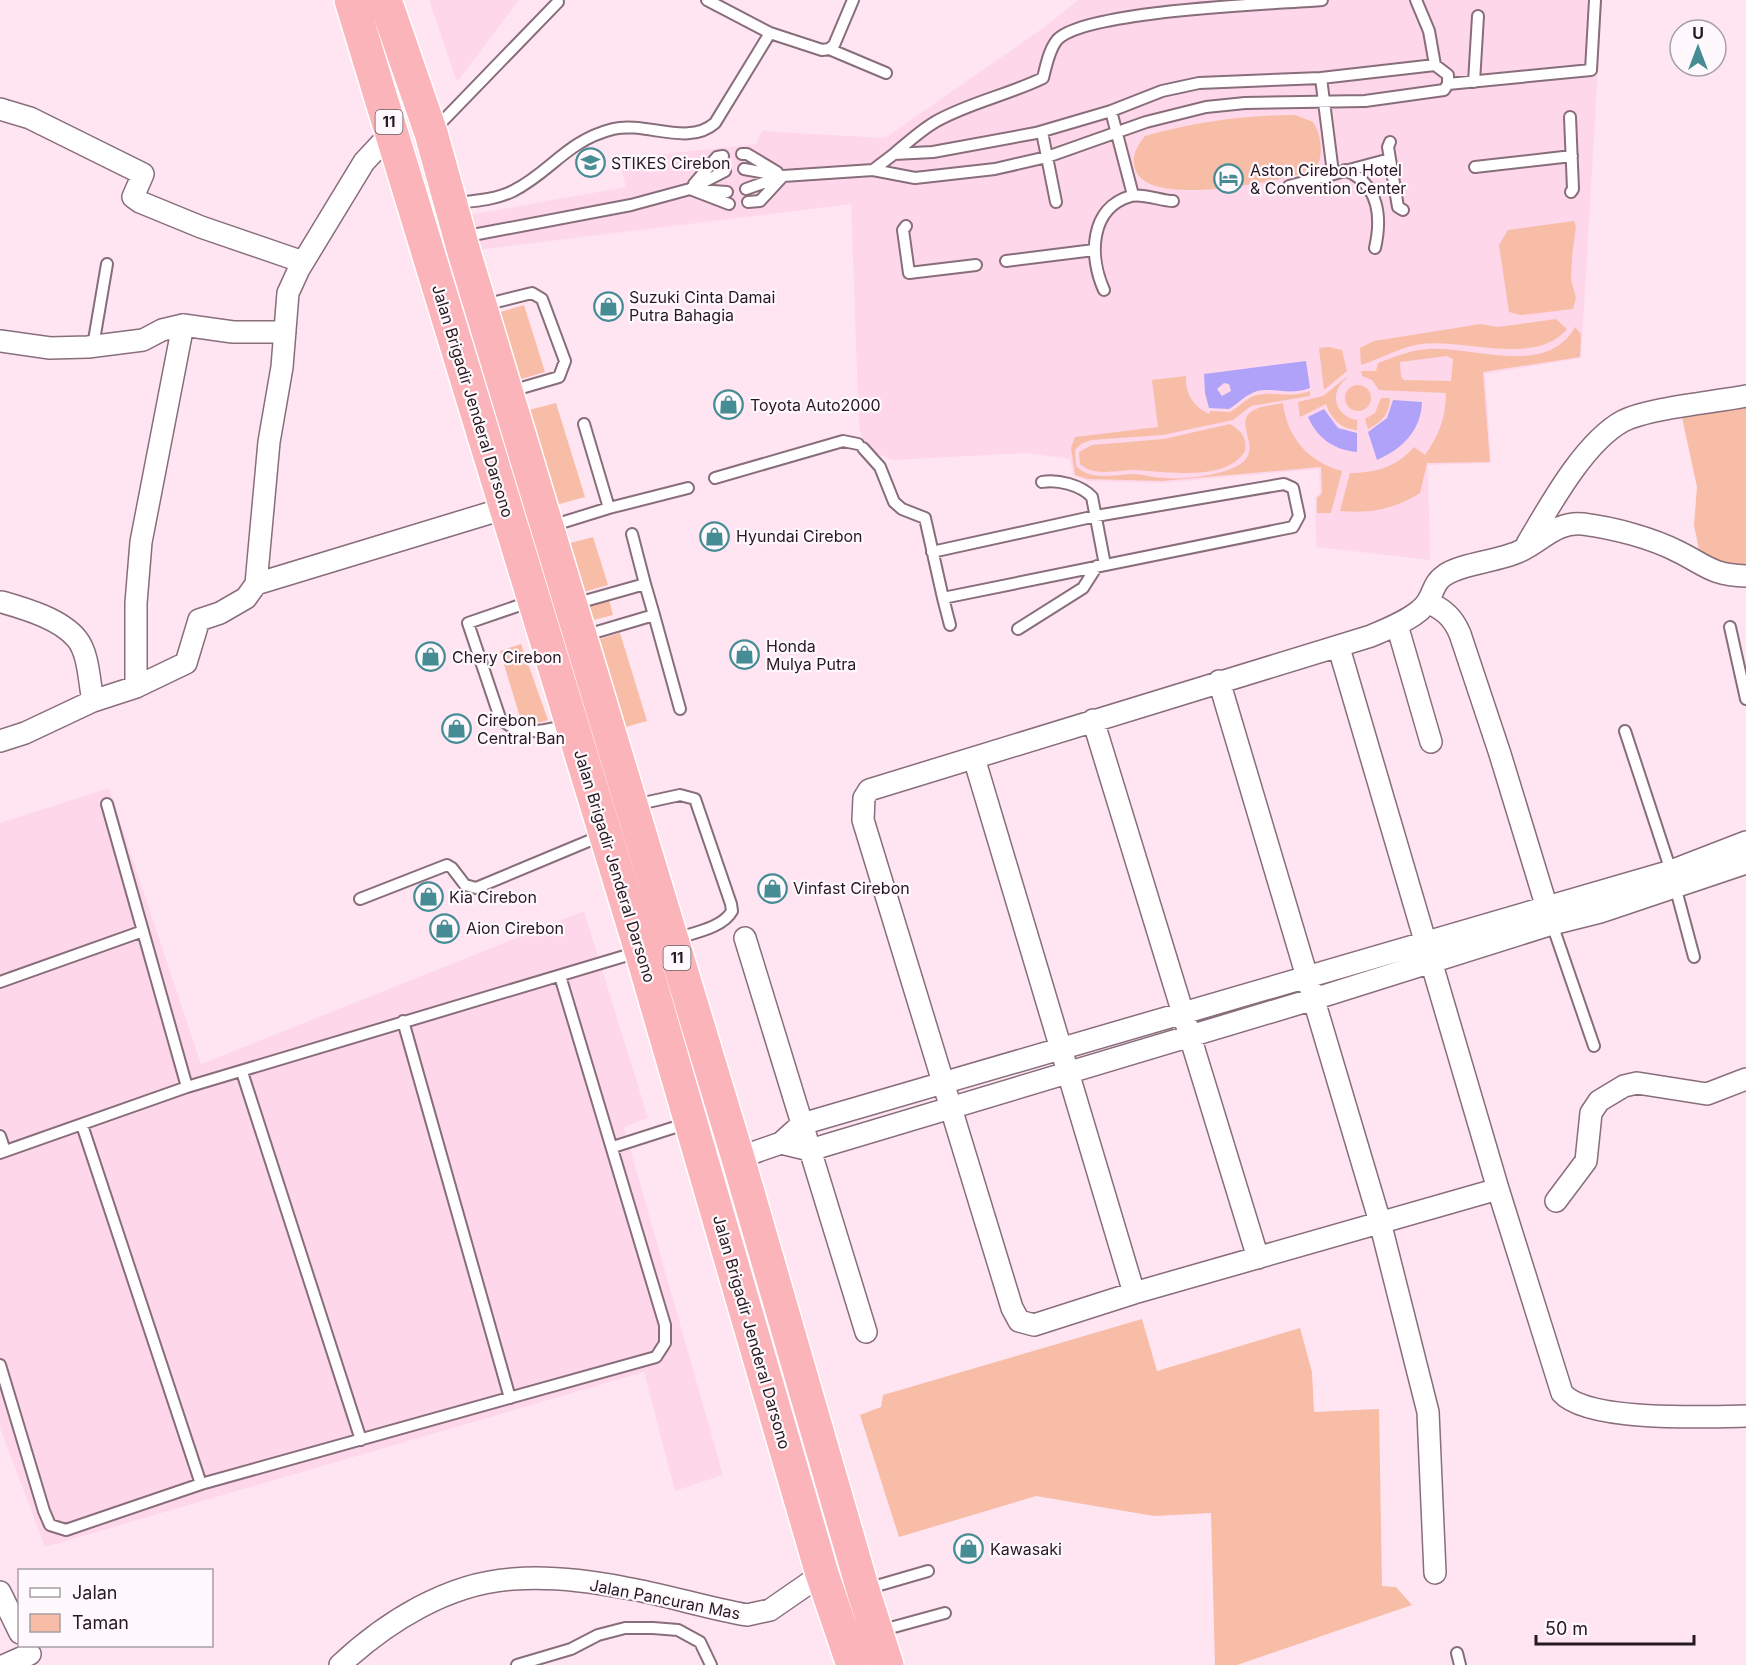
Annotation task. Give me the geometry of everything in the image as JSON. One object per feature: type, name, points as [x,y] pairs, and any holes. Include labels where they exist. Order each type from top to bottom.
[{"type":"highway","name":"Jalan Brigadir Jenderal Darsono","points":[[351,0],[573,724],[603,834],[641,951],[822,1575],[853,1665]]},
{"type":"highway","name":"Jalan Brigadir Jenderal Darsono","points":[[385,0],[431,133],[450,204],[738,1158],[863,1590],[887,1665]]},
{"type":"highway","points":[[425,244],[460,237]]},
{"type":"street","points":[[0,109],[30,118],[143,174],[133,197],[140,202],[201,227],[303,262]]},
{"type":"street","points":[[0,741],[25,733],[93,701],[136,687],[186,663],[199,620],[220,613],[246,598],[256,584],[269,442],[285,332],[288,293],[303,262],[364,162],[392,132]]},
{"type":"street","points":[[0,341],[50,348],[93,346],[143,340],[162,330],[183,325],[233,332],[285,332]]},
{"type":"street","points":[[136,687],[136,603],[141,542],[183,325]]},
{"type":"street","points":[[1523,550],[1565,482],[1588,452],[1623,421],[1644,414],[1746,396]]},
{"type":"street","points":[[256,584],[506,508]]},
{"type":"street","points":[[1498,1189],[1134,1293],[1034,1325],[1019,1321],[1012,1308],[863,820],[864,798],[869,790],[1219,681],[1339,648],[1397,626],[1428,602],[1439,578],[1448,572],[1500,560],[1523,550],[1563,526],[1583,524],[1665,546],[1678,551],[1707,570],[1746,576]]},
{"type":"street","points":[[2,602],[47,619],[77,639],[84,652],[93,701]]},
{"type":"street","points":[[1428,602],[1443,610],[1453,620],[1460,634],[1550,916]]},
{"type":"street","points":[[1397,626],[1431,742]]},
{"type":"street","points":[[1339,648],[1498,1189],[1562,1393],[1577,1404],[1619,1413],[1685,1417],[1746,1416]]},
{"type":"street","points":[[1219,681],[1380,1222],[1428,1412],[1435,1573]]},
{"type":"street","points":[[1093,720],[1258,1258]]},
{"type":"street","points":[[974,758],[1059,1049],[1134,1293]]},
{"type":"street","points":[[1674,880],[1746,842]]},
{"type":"street","points":[[738,1158],[781,1143],[802,1124],[944,1082],[1427,942],[1550,916],[1674,880],[1746,863]]},
{"type":"street","points":[[781,1143],[810,1150],[1433,963],[1550,916]]},
{"type":"street","points":[[745,938],[866,1332]]},
{"type":"street","points":[[1556,1201],[1586,1161],[1591,1113],[1599,1101],[1624,1086],[1637,1083],[1707,1094],[1746,1078]]},
{"type":"street","name":"Jalan Pancuran Mas","points":[[340,1665],[389,1624],[446,1595],[510,1579],[550,1579],[608,1585],[747,1615],[770,1610],[822,1575]]},
{"type":"street","points":[[0,1592],[18,1629]]},
{"type":"street","points":[[5,1665],[30,1655]]},
{"type":"lane","points":[[707,0],[770,33],[822,50],[834,45],[853,0]]},
{"type":"lane","points":[[873,170],[933,123],[1043,78],[1050,52],[1058,39],[1083,27],[1106,21],[1150,15],[1322,0]]},
{"type":"lane","points":[[744,169],[783,176],[873,170],[915,178],[995,169],[1047,157],[1146,122],[1206,107],[1245,103],[1365,101],[1444,90],[1448,84],[1448,75],[1435,65],[1429,31],[1416,0]]},
{"type":"lane","points":[[1448,84],[1591,70],[1595,0]]},
{"type":"lane","points":[[431,133],[558,2]]},
{"type":"lane","points":[[1474,82],[1478,16]]},
{"type":"lane","points":[[450,204],[499,197],[514,190],[567,150],[595,134],[617,128],[644,127],[680,133],[700,133],[708,129],[715,123],[770,33]]},
{"type":"lane","points":[[829,49],[886,73]]},
{"type":"lane","points":[[894,154],[933,152],[1042,132],[1111,111],[1162,91],[1199,83],[1321,78],[1435,65]]},
{"type":"lane","points":[[1321,78],[1333,173]]},
{"type":"lane","points":[[1111,111],[1133,195]]},
{"type":"lane","points":[[1570,117],[1571,192]]},
{"type":"lane","points":[[1042,132],[1056,202]]},
{"type":"lane","points":[[1390,142],[1388,147],[1398,207],[1403,210]]},
{"type":"lane","points":[[742,154],[747,154],[783,176]]},
{"type":"lane","points":[[690,189],[717,157],[723,156]]},
{"type":"lane","points":[[1475,167],[1572,156]]},
{"type":"lane","points":[[1289,186],[1390,159]]},
{"type":"lane","points":[[1345,170],[1358,175],[1365,182],[1378,206],[1380,219],[1375,248]]},
{"type":"lane","points":[[460,237],[631,205],[690,189],[725,171]]},
{"type":"lane","points":[[746,189],[783,176]]},
{"type":"lane","points":[[748,202],[760,201],[783,176]]},
{"type":"lane","points":[[690,189],[727,192]]},
{"type":"lane","points":[[690,189],[729,204]]},
{"type":"lane","points":[[1104,290],[1094,249],[1097,226],[1107,211],[1133,195],[1173,201]]},
{"type":"lane","points":[[906,226],[903,230],[909,273],[976,265]]},
{"type":"lane","points":[[1006,261],[1094,249]]},
{"type":"lane","points":[[93,346],[107,264]]},
{"type":"lane","points":[[481,306],[532,294],[542,299],[565,361],[559,376],[508,392]]},
{"type":"lane","points":[[584,424],[609,508]]},
{"type":"lane","points":[[715,478],[843,441],[861,446],[880,467],[894,502],[902,509],[925,518],[950,625]]},
{"type":"lane","points":[[1018,629],[1083,588],[1101,566],[1092,497],[1088,492],[1052,480],[1042,482]]},
{"type":"lane","points":[[932,552],[1096,516],[1284,484],[1293,488],[1299,516],[1293,527],[943,597]]},
{"type":"lane","points":[[548,527],[609,508],[688,488]]},
{"type":"lane","points":[[632,534],[680,709]]},
{"type":"lane","points":[[571,605],[645,584]]},
{"type":"lane","points":[[534,601],[468,623],[500,718],[507,726],[532,732],[573,724]]},
{"type":"lane","points":[[580,637],[654,615]]},
{"type":"lane","points":[[1730,627],[1746,699]]},
{"type":"lane","points":[[1625,731],[1674,880],[1694,957]]},
{"type":"lane","points":[[631,806],[680,795],[695,799],[731,904],[732,911],[727,918],[710,927],[672,940]]},
{"type":"lane","points":[[107,804],[187,1087]]},
{"type":"lane","points":[[360,899],[447,865],[465,885],[476,888],[603,834]]},
{"type":"lane","points":[[1550,916],[1594,1046]]},
{"type":"lane","points":[[0,982],[143,931]]},
{"type":"lane","points":[[0,1136],[2,1152],[187,1087],[641,951]]},
{"type":"lane","points":[[0,1365],[44,1511],[50,1525],[61,1530],[201,1484],[656,1357],[663,1348],[665,1325],[560,976]]},
{"type":"lane","points":[[403,1021],[510,1398]]},
{"type":"lane","points":[[242,1072],[361,1440]]},
{"type":"lane","points":[[613,1147],[692,1122]]},
{"type":"lane","points":[[82,1125],[201,1484]]},
{"type":"lane","points":[[863,1590],[928,1571]]},
{"type":"lane","points":[[877,1632],[945,1612]]},
{"type":"lane","points":[[517,1665],[571,1649],[598,1635],[625,1628],[678,1630],[700,1642],[711,1665]]},
{"type":"lane","points":[[1457,1653],[1460,1665]]},
{"type":"shaded area","points":[[429,0],[519,0],[457,82]]},
{"type":"shaded area","points":[[1078,0],[1602,0],[1581,358],[1485,374],[1491,463],[1428,465],[1430,560],[1316,547],[1315,497],[1320,493],[1319,469],[1161,483],[1088,481],[1073,476],[1070,459],[1026,453],[893,460],[868,450],[859,429],[851,204],[478,250],[469,215],[626,187],[619,159],[756,144],[762,131],[885,138],[1046,26]]},
{"type":"shaded area","points":[[1306,361],[1310,388],[1295,391],[1257,391],[1229,409],[1209,408],[1204,374]],"holes":[[[1224,383],[1229,384],[1231,391],[1222,396],[1217,389]]]},
{"type":"shaded area","points":[[1393,400],[1422,402],[1421,412],[1408,438],[1386,456],[1377,460],[1368,432],[1387,418]]},
{"type":"shaded area","points":[[1324,409],[1338,428],[1357,433],[1357,452],[1334,446],[1316,431],[1308,417]]},
{"type":"shaded area","points":[[109,788],[201,1064],[584,911],[648,1118],[624,1127],[723,1475],[675,1491],[644,1372],[45,1547],[0,1428],[0,823]]},
{"type":"green space","points":[[1295,115],[1313,122],[1319,134],[1320,156],[1315,168],[1310,172],[1244,185],[1188,190],[1164,188],[1145,181],[1135,169],[1135,151],[1145,136],[1219,120]]},
{"type":"green space","points":[[1574,221],[1576,226],[1571,279],[1576,298],[1573,309],[1521,315],[1509,312],[1499,245],[1508,230]]},
{"type":"green space","points":[[524,305],[545,372],[518,380],[497,313]]},
{"type":"green space","points":[[1556,319],[1567,329],[1554,340],[1537,347],[1519,349],[1438,343],[1421,344],[1361,365],[1360,348],[1374,341],[1481,324],[1498,327]]},
{"type":"green space","points":[[1575,327],[1581,334],[1580,357],[1483,372],[1490,462],[1427,463],[1420,493],[1411,498],[1381,509],[1361,512],[1340,511],[1350,473],[1368,472],[1393,464],[1414,447],[1425,455],[1438,433],[1445,410],[1446,393],[1379,390],[1372,380],[1362,376],[1361,371],[1376,371],[1378,363],[1403,354],[1428,349],[1528,356],[1547,352],[1563,342]],"holes":[[[1447,356],[1453,359],[1451,381],[1404,380],[1401,377],[1400,362]]]},
{"type":"green space","points":[[1329,347],[1342,350],[1347,371],[1324,390],[1319,348]]},
{"type":"green space","points":[[1186,376],[1191,399],[1209,414],[1210,411],[1230,412],[1258,395],[1289,395],[1310,391],[1310,396],[1251,406],[1233,420],[1163,435],[1091,440],[1081,444],[1075,450],[1076,466],[1088,474],[1095,475],[1133,474],[1161,478],[1195,477],[1228,470],[1244,461],[1248,455],[1249,441],[1245,422],[1247,416],[1259,408],[1283,403],[1289,427],[1302,447],[1319,461],[1342,471],[1331,513],[1317,513],[1317,498],[1322,493],[1321,467],[1161,481],[1088,479],[1075,475],[1071,448],[1075,437],[1158,427],[1152,380]]},
{"type":"green space","points":[[1348,376],[1337,393],[1337,404],[1342,413],[1357,420],[1357,430],[1346,428],[1337,422],[1326,404],[1300,417],[1298,402],[1323,396]]},
{"type":"green space","points":[[1358,385],[1367,389],[1371,398],[1367,407],[1358,411],[1349,407],[1345,398],[1349,389]]},
{"type":"green space","points":[[1381,398],[1390,398],[1386,413],[1381,421],[1368,429],[1365,419],[1375,413]]},
{"type":"green space","points":[[556,403],[585,497],[556,505],[529,410]]},
{"type":"green space","points":[[1746,408],[1746,571],[1700,555],[1694,525],[1697,487],[1681,413]]},
{"type":"green space","points":[[1230,424],[1242,434],[1245,451],[1236,461],[1224,468],[1194,473],[1134,470],[1098,472],[1080,464],[1079,452],[1092,445],[1164,439]]},
{"type":"green space","points":[[593,537],[608,585],[580,593],[566,544]]},
{"type":"green space","points":[[609,600],[613,615],[590,621],[586,607]]},
{"type":"green space","points":[[620,633],[647,721],[622,728],[597,640]]},
{"type":"green space","points":[[521,644],[548,720],[532,723],[519,714],[500,651]]},
{"type":"green space","points":[[1142,1319],[1157,1371],[1300,1328],[1312,1372],[1314,1412],[1379,1409],[1382,1586],[1396,1587],[1412,1605],[1237,1665],[1215,1665],[1211,1513],[1154,1516],[1036,1496],[899,1537],[860,1415],[881,1407],[883,1395]]},
{"type":"place","name":"STIKES Cirebon","points":[[590,163]]},
{"type":"place","name":"Aston Cirebon Hotel & Convention Center","points":[[1229,179]]},
{"type":"place","name":"Suzuki Cinta Damai Putra Bahagia","points":[[608,306]]},
{"type":"place","name":"Toyota Auto2000","points":[[729,405]]},
{"type":"place","name":"Hyundai Cirebon","points":[[715,536]]},
{"type":"place","name":"Honda Mulya Putra","points":[[745,655]]},
{"type":"place","name":"Chery Cirebon","points":[[431,657]]},
{"type":"place","name":"Cirebon Central Ban","points":[[456,729]]},
{"type":"place","name":"Vinfast Cirebon","points":[[772,888]]},
{"type":"place","name":"Kia Cirebon","points":[[428,897]]},
{"type":"place","name":"Aion Cirebon","points":[[445,928]]},
{"type":"place","name":"Kawasaki","points":[[969,1549]]}]
